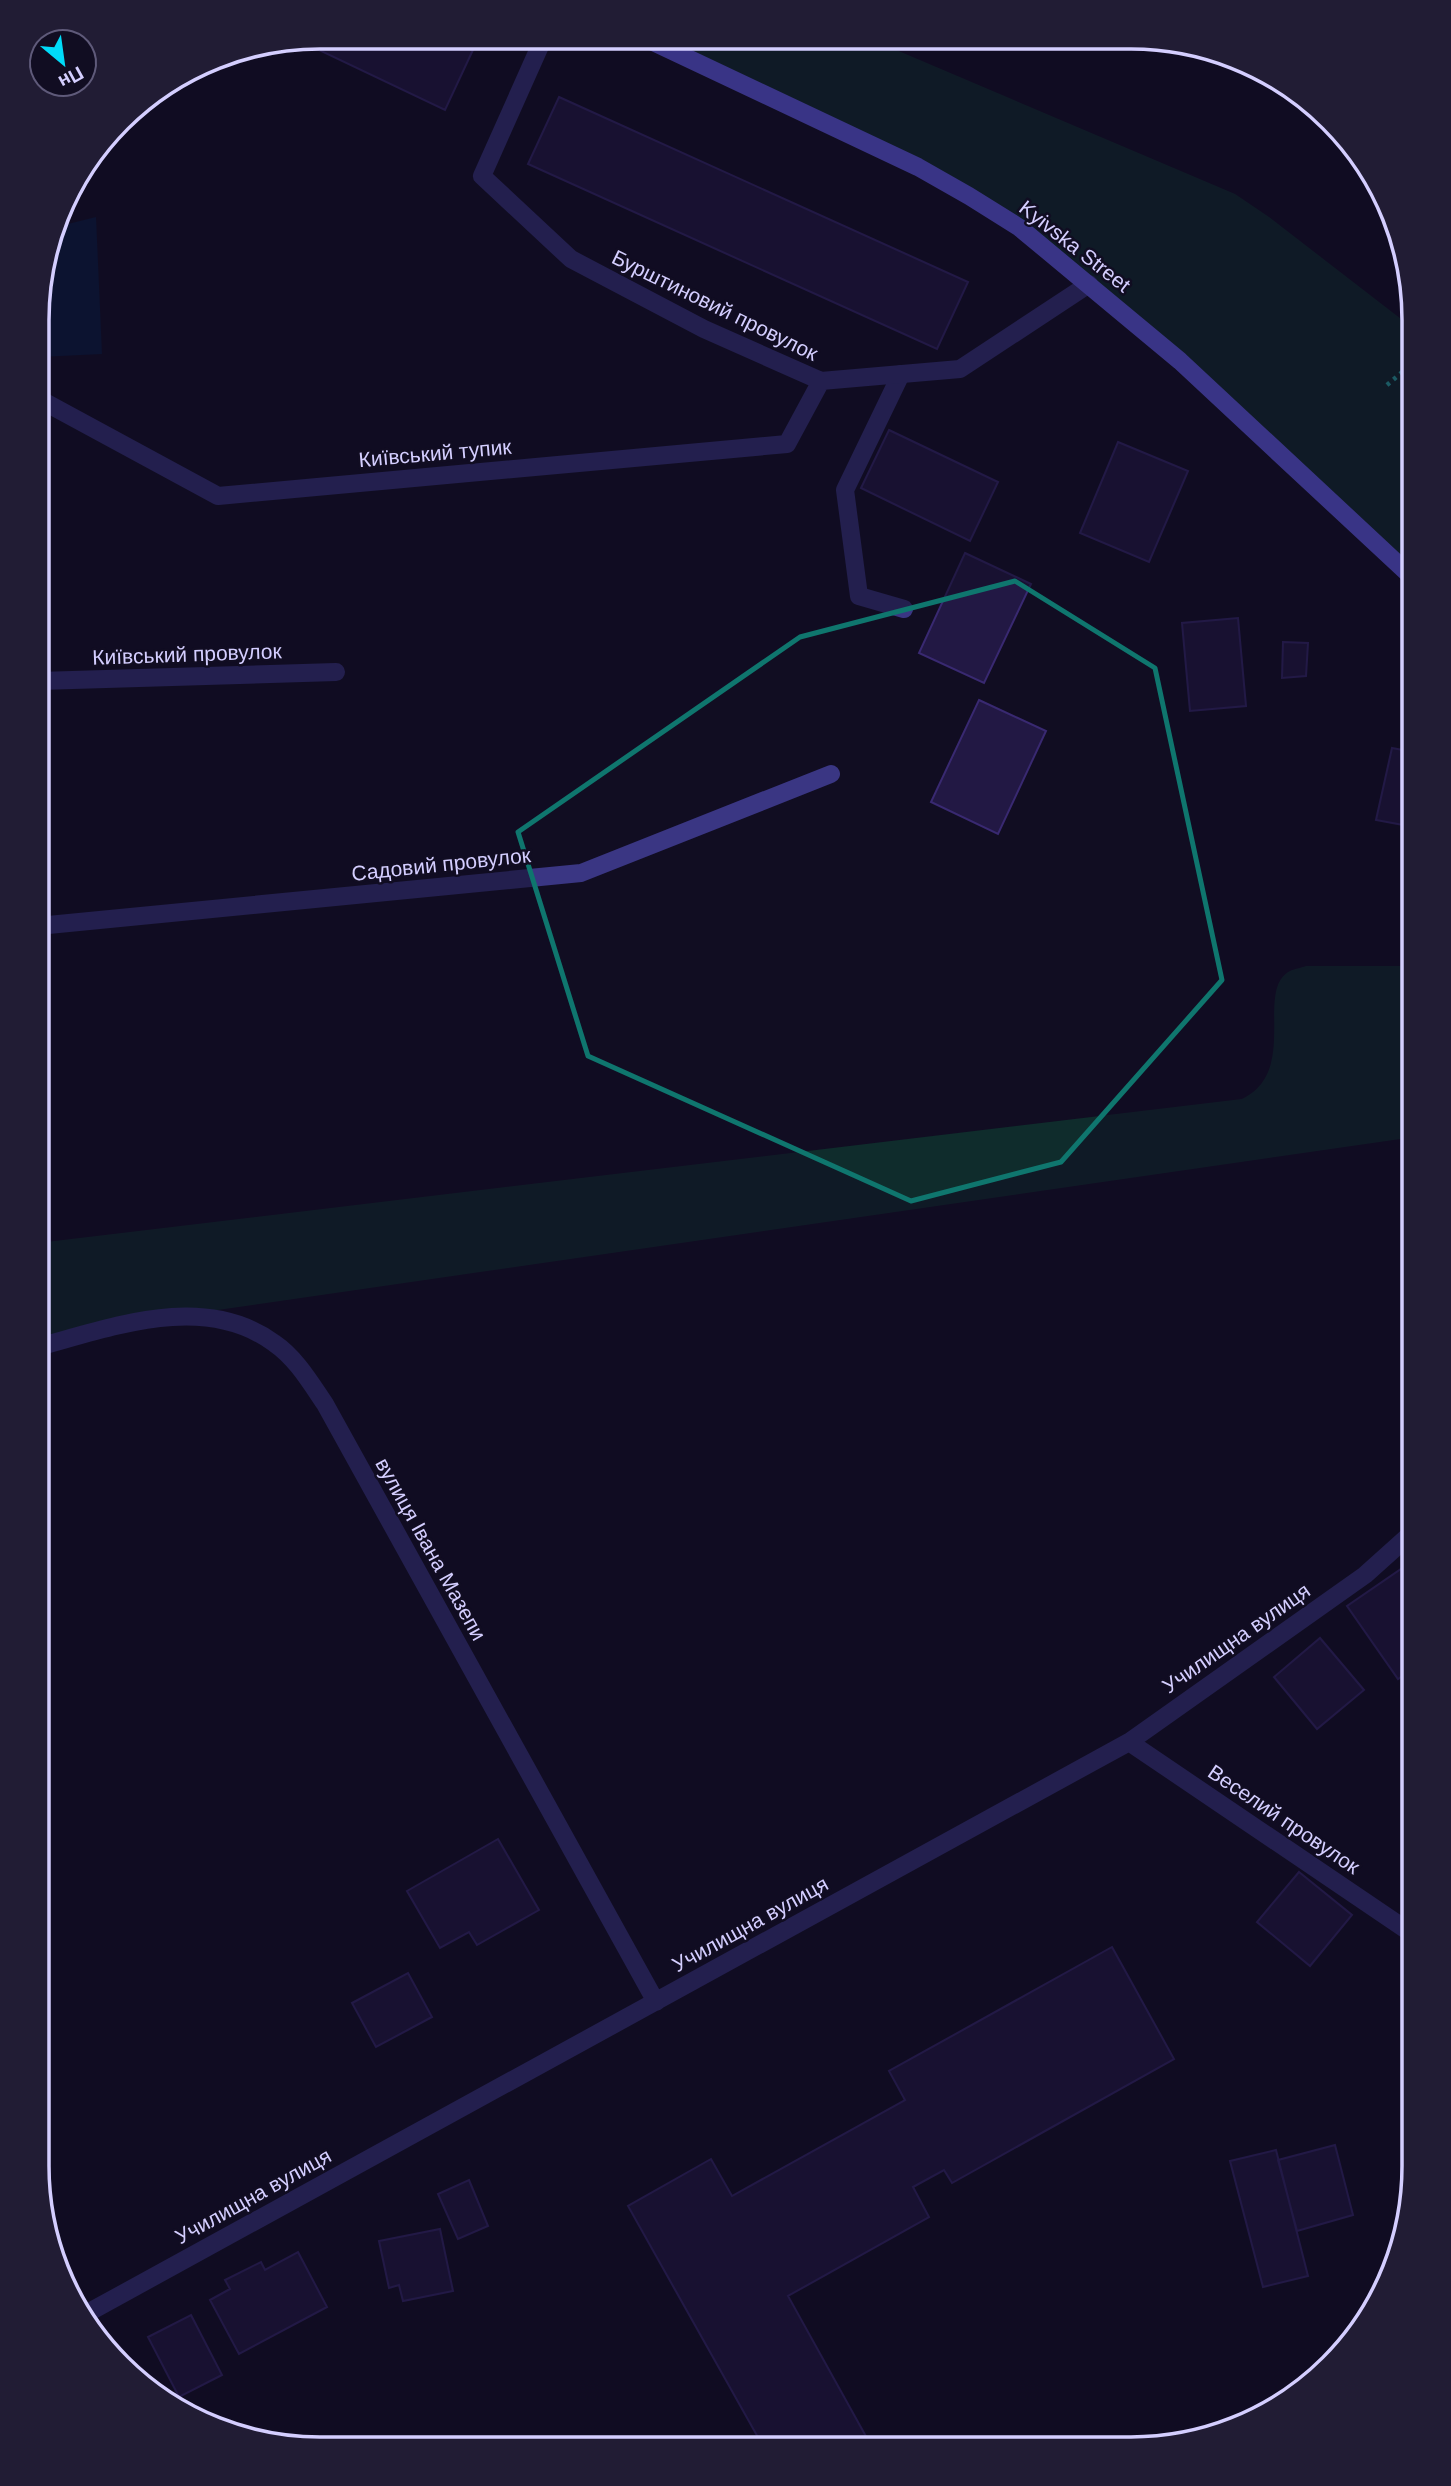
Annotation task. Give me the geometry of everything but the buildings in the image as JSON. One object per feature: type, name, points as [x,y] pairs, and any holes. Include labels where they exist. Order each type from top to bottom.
[{"type":"street","name":"Бурштиновий провулок","points":[[539,49],[482,176],[571,259],[704,329],[821,381],[960,369],[1089,284]]},
{"type":"street","name":"Kyivska Street","points":[[668,49],[928,173],[1020,229],[1180,360],[1402,568]]},
{"type":"street","points":[[901,374],[845,490],[859,596],[904,609]]},
{"type":"street","name":"Київський тупик","points":[[49,405],[218,496],[787,444],[821,381]]},
{"type":"street","name":"Київський провулок","points":[[49,681],[336,672]]},
{"type":"street","name":"Садовий провулок","points":[[49,925],[581,873],[831,774]]},
{"type":"street","name":"вулиця Івана Мазепи","points":[[49,1344],[141,1321],[187,1314],[237,1322],[275,1343],[303,1371],[325,1404],[656,2001]]},
{"type":"street","name":"Училищна вулиця","points":[[91,2311],[1129,1742],[1366,1575],[1402,1542]]},
{"type":"street","name":"Веселий провулок","points":[[1129,1742],[1402,1927]]},
{"type":"path","points":[[1387,385],[1402,372]]},
{"type":"highlighted area","points":[[1015,581],[1155,668],[1222,980],[1061,1162],[911,1201],[588,1056],[518,832],[800,637]]},
{"type":"green space","points":[[667,49],[894,49],[1235,194],[1269,217],[1402,320],[1402,568],[1020,228]]},
{"type":"green space","points":[[1306,966],[1402,966],[1402,1139],[141,1321],[49,1344],[49,1242],[1242,1099],[1259,1086],[1269,1070],[1273,1051],[1275,995],[1280,981],[1290,971]]},
{"type":"water","points":[[96,217],[102,354],[49,357],[51,284],[67,224]]}]
